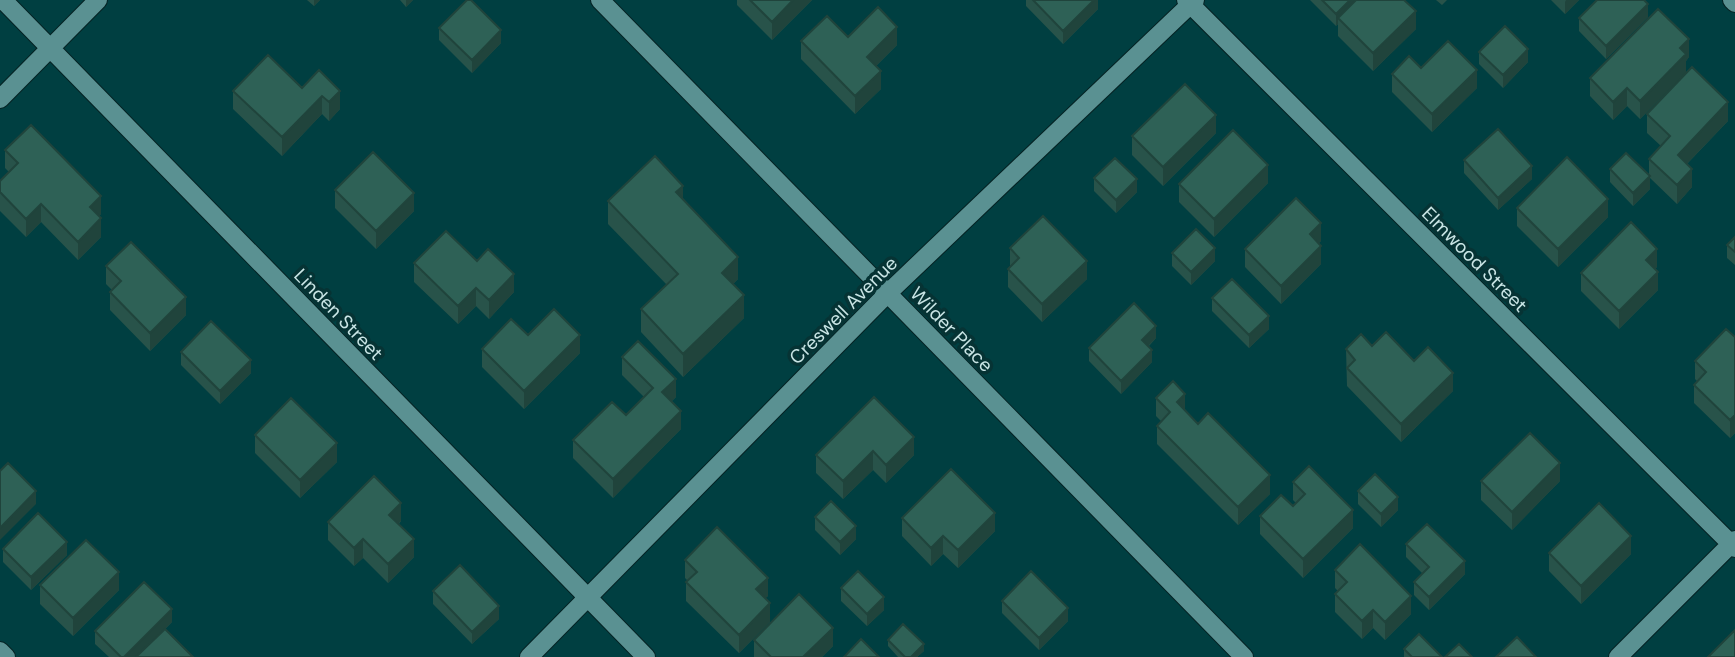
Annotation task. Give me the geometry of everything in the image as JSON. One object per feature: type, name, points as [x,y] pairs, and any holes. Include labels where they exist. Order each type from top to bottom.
[{"type":"street","name":"Linden Street","points":[[3,0],[646,657]]},
{"type":"street","points":[[0,99],[97,0]]},
{"type":"street","name":"Wilder Place","points":[[600,0],[1244,657]]},
{"type":"street","name":"Creswell Avenue","points":[[529,657],[888,293],[1190,2]]},
{"type":"street","name":"Elmwood Street","points":[[1190,2],[1734,544]]},
{"type":"street","points":[[1618,657],[1734,544]]},
{"type":"street","points":[[0,651],[6,657]]},
{"type":"building","points":[[467,0],[471,0],[501,30],[472,60],[439,28]]},
{"type":"building","points":[[750,0],[793,0],[772,22]]},
{"type":"building","points":[[1033,0],[1094,0],[1063,31]]},
{"type":"building","points":[[1322,0],[1350,0],[1336,14]]},
{"type":"building","points":[[1356,0],[1404,0],[1416,11],[1373,53],[1338,18]]},
{"type":"building","points":[[1597,0],[1644,0],[1648,4],[1606,46],[1579,18]]},
{"type":"building","points":[[878,7],[897,27],[867,57],[881,71],[855,96],[801,41],[827,16],[848,37]]},
{"type":"building","points":[[1658,9],[1689,39],[1680,48],[1686,54],[1640,101],[1627,88],[1613,102],[1590,78]]},
{"type":"building","points":[[1505,26],[1528,49],[1503,75],[1479,52]]},
{"type":"building","points":[[1448,41],[1477,70],[1432,114],[1392,74],[1409,56],[1421,68]]},
{"type":"building","points":[[268,55],[302,88],[319,70],[340,91],[329,102],[322,96],[282,137],[233,91]]},
{"type":"building","points":[[1692,67],[1728,102],[1678,155],[1692,169],[1677,185],[1649,159],[1670,136],[1647,114]]},
{"type":"building","points":[[1185,84],[1216,115],[1163,167],[1132,136]]},
{"type":"building","points":[[31,125],[101,196],[90,207],[101,218],[78,242],[41,204],[26,219],[0,192],[0,181],[18,163],[5,150]]},
{"type":"building","points":[[1498,129],[1532,166],[1498,198],[1464,160]]},
{"type":"building","points":[[1233,130],[1268,165],[1214,219],[1179,184]]},
{"type":"building","points":[[373,152],[414,193],[376,231],[335,190]]},
{"type":"building","points":[[1626,153],[1650,176],[1633,193],[1610,169]]},
{"type":"building","points":[[655,156],[683,186],[676,192],[738,257],[722,273],[744,295],[683,354],[641,309],[678,274],[608,201]]},
{"type":"building","points":[[1567,157],[1608,199],[1558,249],[1517,208]]},
{"type":"building","points":[[1115,158],[1137,179],[1116,200],[1094,178]]},
{"type":"building","points":[[1296,198],[1321,223],[1310,234],[1321,246],[1281,286],[1245,249]]},
{"type":"building","points":[[1043,216],[1087,261],[1042,304],[1008,269],[1019,258],[1010,248]]},
{"type":"building","points":[[1631,222],[1657,249],[1646,260],[1658,272],[1619,311],[1581,273]]},
{"type":"building","points":[[1196,229],[1215,248],[1191,272],[1172,253]]},
{"type":"building","points":[[446,231],[477,261],[488,249],[514,274],[489,300],[476,288],[458,306],[414,263]]},
{"type":"building","points":[[1735,237],[1735,252],[1727,245]]},
{"type":"building","points":[[131,242],[186,297],[150,333],[110,292],[121,281],[106,266]]},
{"type":"building","points":[[1232,279],[1269,316],[1249,335],[1212,298]]},
{"type":"building","points":[[1134,303],[1156,326],[1142,340],[1152,350],[1121,381],[1089,348]]},
{"type":"building","points":[[554,309],[580,335],[524,391],[482,349],[511,319],[528,335]]},
{"type":"building","points":[[211,321],[251,360],[220,391],[181,352]]},
{"type":"building","points":[[1726,329],[1735,337],[1735,415],[1730,420],[1694,385],[1706,372],[1695,361]]},
{"type":"building","points":[[1386,332],[1414,361],[1428,347],[1453,373],[1401,424],[1347,368],[1355,360],[1346,349],[1361,334],[1372,346]]},
{"type":"building","points":[[638,341],[676,379],[662,392],[681,411],[613,479],[573,440],[612,402],[626,415],[653,388],[622,357]]},
{"type":"building","points":[[1173,381],[1185,394],[1177,402],[1198,424],[1208,413],[1270,475],[1238,507],[1157,426],[1170,412],[1156,398]]},
{"type":"building","points":[[874,397],[914,437],[886,465],[873,451],[843,481],[816,455]]},
{"type":"building","points":[[291,398],[337,443],[300,480],[255,435]]},
{"type":"building","points":[[1530,433],[1560,463],[1512,512],[1481,481]]},
{"type":"building","points":[[8,463],[36,491],[0,528],[0,471]]},
{"type":"building","points":[[1309,466],[1353,510],[1303,559],[1260,516],[1281,495],[1293,506],[1305,494],[1293,482]]},
{"type":"building","points":[[951,469],[995,513],[958,550],[943,536],[931,548],[902,518]]},
{"type":"building","points":[[1375,474],[1398,497],[1381,514],[1358,491]]},
{"type":"building","points":[[374,476],[401,503],[389,515],[414,539],[388,564],[363,539],[354,548],[328,522]]},
{"type":"building","points":[[831,501],[856,526],[840,542],[815,517]]},
{"type":"building","points":[[1599,503],[1631,536],[1581,586],[1549,553]]},
{"type":"building","points":[[38,513],[67,542],[31,577],[3,549]]},
{"type":"building","points":[[1427,524],[1465,561],[1429,597],[1414,582],[1429,567],[1406,544]]},
{"type":"building","points":[[717,527],[768,578],[756,589],[770,603],[739,635],[686,582],[697,572],[685,560]]},
{"type":"building","points":[[86,540],[119,572],[73,618],[40,585]]},
{"type":"building","points":[[1360,544],[1411,596],[1385,622],[1373,610],[1362,621],[1335,594],[1347,582],[1335,570]]},
{"type":"building","points":[[460,565],[499,606],[472,632],[433,591]]},
{"type":"building","points":[[858,571],[884,597],[867,614],[841,588]]},
{"type":"building","points":[[1031,571],[1068,608],[1039,638],[1002,601]]},
{"type":"building","points":[[144,582],[172,609],[121,657],[95,631]]},
{"type":"building","points":[[799,594],[833,628],[803,657],[771,657],[754,640]]},
{"type":"building","points":[[903,624],[924,644],[911,657],[905,657],[888,640]]},
{"type":"building","points":[[165,629],[193,657],[136,657]]},
{"type":"building","points":[[1735,630],[1735,657],[1708,657]]},
{"type":"building","points":[[1419,634],[1442,657],[1412,657],[1404,649]]},
{"type":"building","points":[[1517,637],[1536,657],[1496,657]]},
{"type":"building","points":[[861,639],[879,657],[844,657]]},
{"type":"building","points":[[1459,644],[1472,657],[1445,657]]}]
